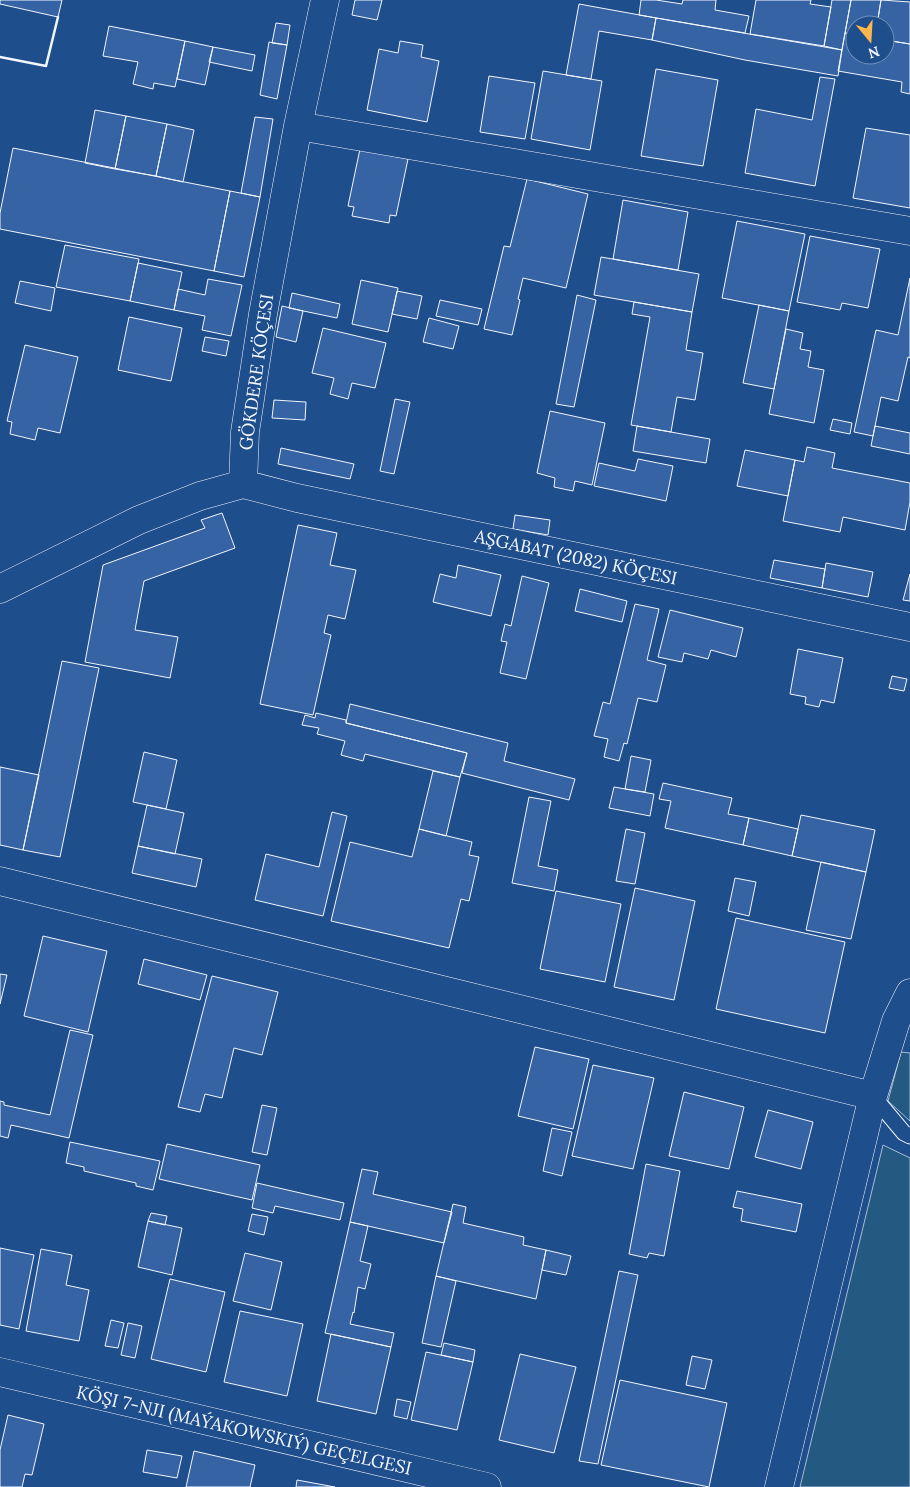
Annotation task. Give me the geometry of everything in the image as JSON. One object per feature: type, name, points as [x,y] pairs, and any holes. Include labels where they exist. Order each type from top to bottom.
[{"type":"street","name":"GÖKDERE KÖÇESI","points":[[243,484],[246,422],[263,314],[298,126],[325,0]]},
{"type":"street","points":[[298,126],[910,232]]},
{"type":"street","points":[[0,589],[139,520],[200,496],[243,484]]},
{"type":"street","name":"AŞGABAT (2082) KÖÇESI","points":[[243,484],[297,498],[910,627]]},
{"type":"street","points":[[0,881],[873,1096]]},
{"type":"street","points":[[779,1487],[873,1096],[896,1021],[910,993]]},
{"type":"street","name":"KÖŞI 7-NJI (MAÝAKOWSKIÝ) GEÇELGESI","points":[[0,1372],[487,1487]]},
{"type":"lane","points":[[873,1096],[904,1133],[910,1136]]},
{"type":"shaded area","points":[[901,1052],[910,1053],[910,1121],[888,1101]]},
{"type":"shaded area","points":[[883,1145],[910,1158],[910,1487],[800,1487]]},
{"type":"building","points":[[0,0],[62,0],[58,17],[0,4]]},
{"type":"building","points":[[355,0],[382,0],[377,20],[352,15]]},
{"type":"building","points":[[641,0],[682,4],[683,0],[716,0],[715,10],[749,16],[745,33],[639,15]]},
{"type":"building","points":[[756,0],[811,0],[810,4],[831,7],[824,46],[750,34]]},
{"type":"building","points":[[832,0],[851,0],[848,15],[845,15],[845,33],[842,50],[824,46]]},
{"type":"building","points":[[851,0],[881,0],[879,15],[848,15]]},
{"type":"building","points":[[881,0],[910,2],[910,44],[895,42],[895,15],[879,15]]},
{"type":"building","points":[[579,4],[656,18],[652,40],[599,31],[591,79],[566,75]]},
{"type":"building","points":[[656,18],[842,50],[838,76],[745,60],[652,40]]},
{"type":"building","points":[[276,23],[290,25],[287,45],[272,43]]},
{"type":"building","points":[[109,26],[185,41],[175,87],[154,83],[153,89],[133,84],[138,62],[103,56]]},
{"type":"building","points":[[845,33],[845,65],[895,65],[895,42],[910,44],[910,94],[901,92],[902,82],[838,71]]},
{"type":"building","points":[[185,41],[213,47],[205,85],[177,79]]},
{"type":"building","points":[[400,41],[423,45],[421,57],[439,61],[427,122],[367,110],[379,49],[398,53]]},
{"type":"building","points":[[269,42],[287,45],[277,99],[260,95]]},
{"type":"building","points":[[213,47],[255,55],[252,71],[209,62]]},
{"type":"building","points":[[656,69],[718,80],[703,166],[641,156]]},
{"type":"building","points":[[543,71],[602,81],[590,150],[531,139]]},
{"type":"building","points":[[489,76],[535,83],[525,139],[480,132]]},
{"type":"building","points":[[820,77],[835,79],[815,186],[745,173],[756,109],[812,120]]},
{"type":"building","points":[[95,110],[126,116],[115,169],[85,163]]},
{"type":"building","points":[[126,116],[167,124],[156,176],[115,169]]},
{"type":"building","points":[[255,117],[273,119],[260,197],[241,193]]},
{"type":"building","points":[[167,124],[194,130],[183,182],[156,176]]},
{"type":"building","points":[[866,128],[910,135],[910,208],[853,198]]},
{"type":"building","points":[[13,148],[230,191],[214,271],[0,229],[0,213]]},
{"type":"building","points":[[360,149],[408,159],[396,216],[390,215],[389,223],[352,216],[354,207],[348,206]]},
{"type":"building","points":[[527,179],[588,194],[566,288],[523,278],[512,335],[484,329],[504,246],[510,247]]},
{"type":"building","points":[[230,191],[260,197],[244,277],[214,271]]},
{"type":"building","points":[[623,200],[688,212],[678,270],[613,259]]},
{"type":"building","points":[[737,221],[805,234],[789,311],[722,298]]},
{"type":"building","points":[[810,236],[880,249],[868,308],[842,303],[840,310],[797,302]]},
{"type":"building","points":[[65,245],[139,259],[130,301],[56,287]]},
{"type":"building","points":[[601,257],[699,274],[692,312],[594,295]]},
{"type":"building","points":[[138,263],[182,272],[174,310],[130,301]]},
{"type":"building","points":[[910,278],[910,358],[908,357],[898,401],[881,397],[873,436],[854,432],[876,330],[898,335]]},
{"type":"building","points":[[208,279],[242,285],[231,336],[202,330],[205,316],[174,310],[178,289],[205,295]]},
{"type":"building","points":[[361,280],[398,288],[388,332],[352,324]]},
{"type":"building","points":[[20,281],[55,288],[51,311],[15,303]]},
{"type":"building","points":[[397,291],[422,296],[417,319],[392,314]]},
{"type":"building","points":[[292,293],[340,304],[337,318],[289,308]]},
{"type":"building","points":[[577,295],[596,300],[574,407],[556,404]]},
{"type":"building","points":[[440,300],[482,309],[478,325],[436,316]]},
{"type":"building","points":[[634,302],[692,312],[686,350],[703,353],[695,400],[677,397],[671,432],[631,425],[650,317],[632,314]]},
{"type":"building","points":[[759,305],[789,311],[774,389],[743,383]]},
{"type":"building","points":[[282,306],[303,311],[296,342],[276,337]]},
{"type":"building","points":[[129,317],[182,328],[171,381],[118,370]]},
{"type":"building","points":[[429,318],[459,326],[453,349],[423,342]]},
{"type":"building","points":[[323,328],[386,343],[375,388],[352,383],[348,399],[330,394],[334,378],[312,373]]},
{"type":"building","points":[[786,329],[803,333],[800,349],[811,351],[808,367],[824,370],[814,423],[769,414]]},
{"type":"building","points":[[205,337],[229,341],[226,356],[202,351]]},
{"type":"building","points":[[25,345],[78,357],[60,433],[38,428],[35,440],[10,434],[12,422],[7,421]]},
{"type":"building","points":[[395,399],[410,402],[394,474],[380,471]]},
{"type":"building","points":[[274,400],[306,402],[305,420],[272,418]]},
{"type":"building","points":[[550,411],[605,423],[592,485],[575,481],[573,491],[554,487],[555,478],[537,473]]},
{"type":"building","points":[[833,419],[852,423],[850,434],[830,430]]},
{"type":"building","points":[[637,426],[710,439],[706,463],[633,451]]},
{"type":"building","points":[[875,426],[910,433],[910,454],[871,446]]},
{"type":"building","points":[[807,447],[835,453],[832,468],[910,483],[910,502],[905,530],[843,517],[840,532],[783,521],[795,460],[804,462]]},
{"type":"building","points":[[281,448],[354,464],[350,479],[278,464]]},
{"type":"building","points":[[745,450],[795,460],[788,496],[737,486]]},
{"type":"building","points":[[638,459],[673,466],[666,501],[594,486],[599,463],[635,471]]},
{"type":"building","points":[[222,513],[235,548],[144,581],[135,630],[178,637],[170,678],[85,662],[103,565],[205,528],[201,520]]},
{"type":"building","points":[[515,515],[550,520],[548,535],[513,529]]},
{"type":"building","points":[[298,525],[337,533],[330,565],[356,570],[345,619],[328,615],[324,633],[331,635],[313,715],[260,704]]},
{"type":"building","points":[[774,560],[825,569],[822,588],[770,578]]},
{"type":"building","points":[[826,563],[873,572],[868,597],[822,588]]},
{"type":"building","points":[[458,565],[501,575],[491,616],[433,602],[440,574],[456,578]]},
{"type":"building","points":[[910,574],[910,601],[903,600]]},
{"type":"building","points":[[522,576],[549,583],[526,679],[500,673],[507,642],[501,641],[505,624],[511,626]]},
{"type":"building","points":[[580,589],[627,601],[622,622],[575,611]]},
{"type":"building","points":[[635,604],[659,609],[647,660],[666,665],[657,702],[638,698],[627,744],[624,743],[619,761],[604,757],[608,739],[594,736],[603,702],[610,704]]},
{"type":"building","points":[[670,610],[743,628],[736,657],[711,650],[708,659],[684,653],[682,662],[658,657]]},
{"type":"building","points":[[798,649],[843,658],[834,703],[821,700],[819,707],[805,704],[806,697],[790,694]]},
{"type":"building","points":[[62,661],[99,668],[60,857],[23,850]]},
{"type":"building","points":[[892,676],[907,679],[904,691],[889,688]]},
{"type":"building","points":[[350,704],[508,743],[504,761],[575,779],[569,800],[462,773],[467,753],[346,723]]},
{"type":"building","points":[[316,713],[346,720],[346,723],[467,753],[460,777],[365,754],[363,761],[341,755],[345,741],[317,734],[319,728],[302,725],[305,715],[315,718]]},
{"type":"building","points":[[144,752],[177,760],[166,809],[133,802]]},
{"type":"building","points":[[631,756],[651,760],[645,792],[625,789]]},
{"type":"building","points":[[0,767],[39,775],[23,850],[0,845]]},
{"type":"building","points":[[433,771],[460,777],[446,836],[419,829]]},
{"type":"building","points":[[663,783],[732,798],[728,814],[749,818],[743,845],[665,828],[671,801],[659,799]]},
{"type":"building","points":[[614,787],[654,794],[650,816],[609,808]]},
{"type":"building","points":[[529,797],[551,801],[538,866],[558,870],[554,891],[512,883]]},
{"type":"building","points":[[147,805],[184,813],[175,854],[138,846]]},
{"type":"building","points":[[332,812],[347,816],[323,916],[255,900],[266,854],[319,867]]},
{"type":"building","points":[[801,815],[875,830],[866,872],[792,856]]},
{"type":"building","points":[[749,818],[798,829],[792,856],[743,845]]},
{"type":"building","points":[[419,829],[472,842],[469,855],[479,857],[469,901],[461,899],[449,948],[331,921],[350,842],[412,857]]},
{"type":"building","points":[[626,829],[645,833],[635,884],[616,881]]},
{"type":"building","points":[[138,846],[202,859],[196,887],[132,873]]},
{"type":"building","points":[[821,862],[866,872],[851,939],[806,930]]},
{"type":"building","points":[[735,878],[756,882],[749,916],[728,911]]},
{"type":"building","points":[[635,888],[695,901],[674,1000],[614,987]]},
{"type":"building","points":[[556,891],[621,904],[605,982],[540,969]]},
{"type":"building","points":[[736,918],[845,942],[825,1033],[716,1009]]},
{"type":"building","points":[[43,936],[107,951],[88,1032],[24,1016]]},
{"type":"building","points":[[144,959],[207,975],[200,1000],[138,984]]},
{"type":"building","points":[[0,974],[7,975],[0,1004]]},
{"type":"building","points":[[212,976],[278,992],[262,1055],[234,1048],[222,1098],[205,1094],[200,1112],[178,1107]]},
{"type":"building","points":[[70,1030],[93,1035],[69,1138],[11,1125],[8,1138],[0,1136],[0,1101],[4,1102],[4,1105],[50,1115]]},
{"type":"building","points":[[535,1047],[589,1059],[573,1129],[518,1116]]},
{"type":"building","points":[[593,1065],[654,1078],[633,1169],[572,1156]]},
{"type":"building","points":[[684,1092],[744,1107],[729,1169],[669,1156]]},
{"type":"building","points":[[262,1105],[277,1108],[267,1155],[252,1152]]},
{"type":"building","points":[[768,1110],[813,1122],[801,1169],[755,1157]]},
{"type":"building","points":[[552,1128],[572,1132],[562,1176],[543,1171]]},
{"type":"building","points":[[70,1142],[160,1161],[153,1190],[136,1186],[136,1183],[84,1171],[84,1167],[66,1163]]},
{"type":"building","points":[[167,1144],[260,1165],[252,1200],[159,1179]]},
{"type":"building","points":[[646,1164],[680,1171],[664,1256],[649,1253],[647,1258],[629,1254]]},
{"type":"building","points":[[362,1169],[378,1172],[373,1194],[452,1212],[444,1243],[350,1222]]},
{"type":"building","points":[[257,1183],[344,1203],[340,1220],[275,1206],[273,1213],[252,1208]]},
{"type":"building","points":[[737,1191],[802,1204],[796,1232],[741,1221],[743,1209],[733,1207]]},
{"type":"building","points":[[453,1204],[466,1207],[463,1223],[524,1237],[523,1245],[546,1250],[536,1299],[436,1276]]},
{"type":"building","points":[[151,1213],[167,1216],[165,1225],[148,1221]]},
{"type":"building","points":[[252,1214],[268,1217],[264,1235],[248,1231]]},
{"type":"building","points":[[148,1221],[182,1228],[172,1275],[138,1267]]},
{"type":"building","points":[[350,1222],[368,1226],[360,1261],[371,1264],[365,1289],[358,1287],[354,1313],[350,1324],[394,1333],[391,1347],[325,1333]]},
{"type":"building","points":[[0,1248],[34,1255],[19,1329],[0,1325]]},
{"type":"building","points":[[41,1249],[72,1255],[66,1285],[89,1290],[79,1341],[26,1331]]},
{"type":"building","points":[[546,1250],[571,1256],[566,1275],[542,1270]]},
{"type":"building","points":[[245,1253],[282,1262],[271,1310],[233,1301]]},
{"type":"building","points":[[619,1271],[638,1275],[598,1464],[579,1461]]},
{"type":"building","points":[[436,1276],[456,1281],[441,1347],[422,1343]]},
{"type":"building","points":[[170,1279],[225,1292],[206,1372],[151,1359]]},
{"type":"building","points":[[240,1311],[303,1324],[287,1396],[224,1382]]},
{"type":"building","points":[[111,1320],[124,1323],[118,1348],[105,1346]]},
{"type":"building","points":[[128,1323],[142,1326],[135,1358],[121,1355]]},
{"type":"building","points":[[331,1334],[391,1347],[376,1414],[317,1401]]},
{"type":"building","points":[[444,1343],[475,1350],[473,1362],[441,1355]]},
{"type":"building","points":[[426,1352],[473,1362],[457,1430],[411,1420]]},
{"type":"building","points":[[520,1354],[576,1367],[554,1453],[499,1440]]},
{"type":"building","points":[[692,1356],[712,1360],[705,1389],[686,1385]]},
{"type":"building","points":[[620,1380],[727,1403],[709,1487],[601,1465]]},
{"type":"building","points":[[397,1399],[411,1402],[407,1419],[394,1416]]},
{"type":"building","points":[[8,1415],[44,1424],[32,1475],[25,1474],[22,1487],[0,1487],[0,1450]]},
{"type":"building","points":[[147,1450],[182,1456],[177,1478],[143,1472]]},
{"type":"building","points":[[194,1451],[255,1465],[250,1487],[186,1487]]},
{"type":"building","points":[[297,1480],[335,1487],[296,1487]]},
{"type":"wall","points":[[0,57],[46,66],[58,17]]}]
